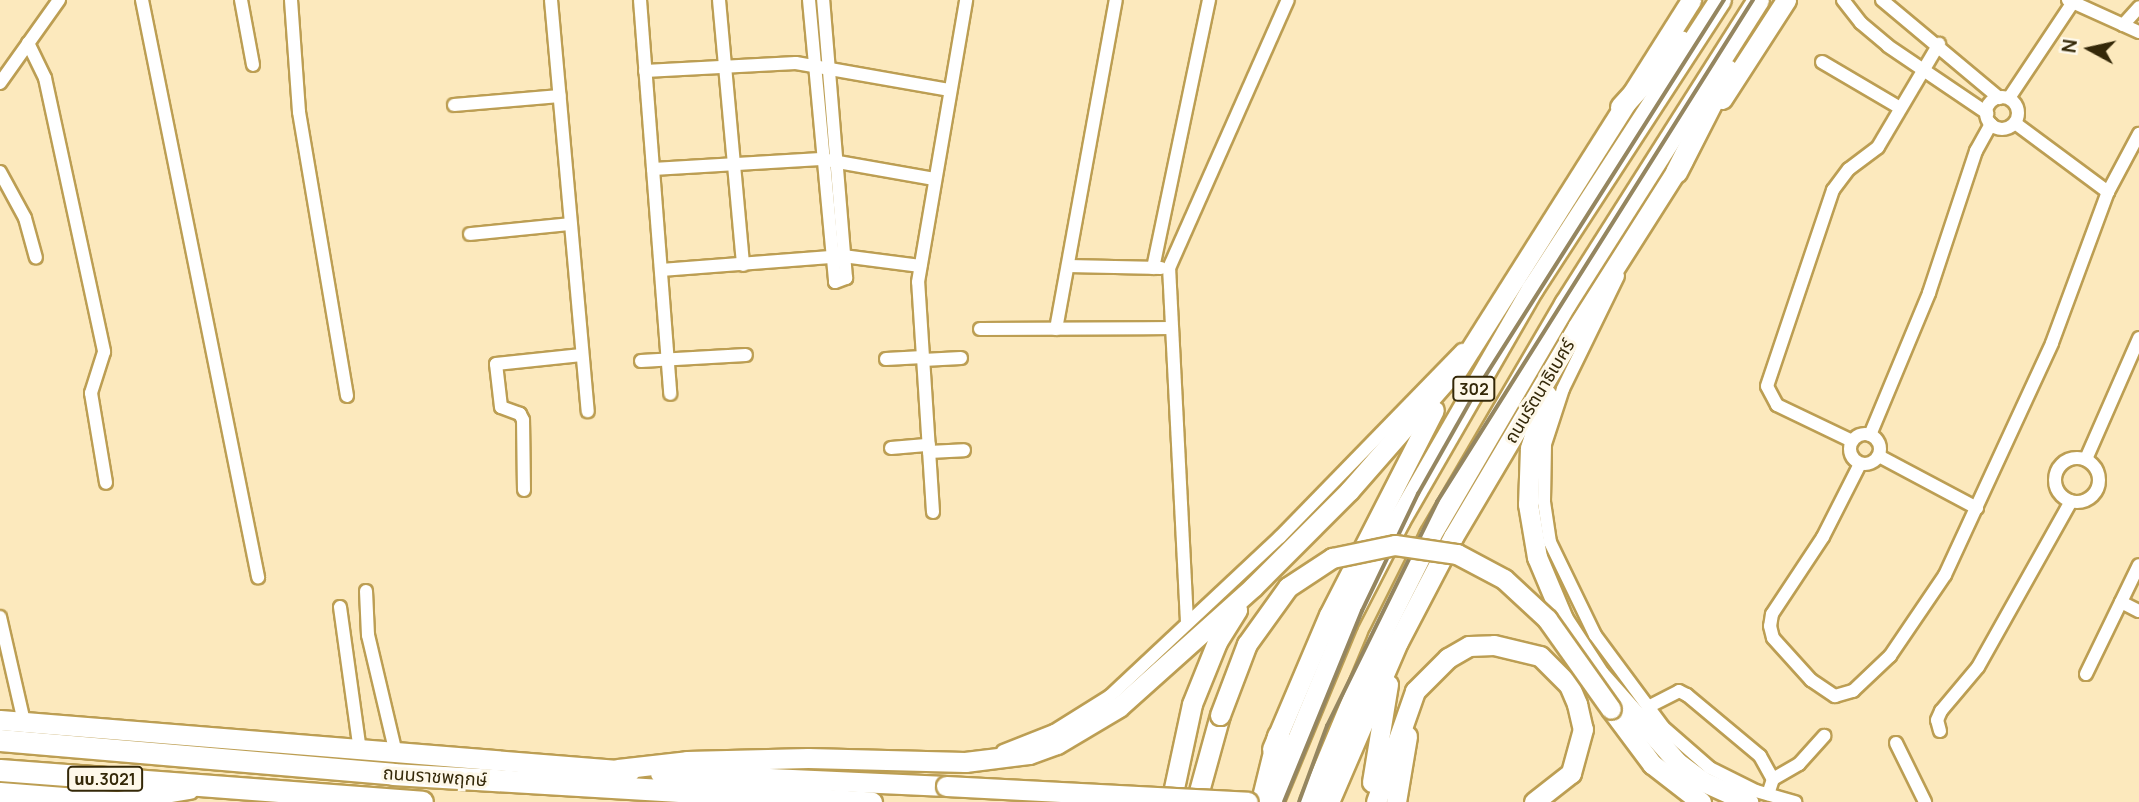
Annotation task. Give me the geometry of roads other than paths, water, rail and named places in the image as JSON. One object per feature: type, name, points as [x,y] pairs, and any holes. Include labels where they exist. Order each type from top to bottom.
[{"type":"main road","name":"302","points":[[1250,802],[1329,615],[1413,447],[1481,331],[1691,0]]},
{"type":"main road","name":"302","points":[[1272,802],[1346,623],[1399,520],[1532,289],[1720,0]]},
{"type":"main road","points":[[1621,107],[1720,0]]},
{"type":"main road","name":"ถนนรัตนาธิเบศร์","points":[[1310,802],[1378,637],[1437,523],[1565,304],[1758,0]]},
{"type":"main road","points":[[1676,172],[1764,0]]},
{"type":"main road","name":"ถนนรัตนาธิเบศร์","points":[[1329,802],[1398,642],[1452,537],[1577,327],[1786,0]]},
{"type":"main road","points":[[1577,327],[1550,385],[1530,448],[1528,504],[1537,557],[1563,619],[1599,674],[1643,728],[1702,781],[1748,802]]},
{"type":"main road","points":[[618,769],[687,761],[993,760],[1029,754],[1085,729],[1119,708],[1252,587],[1349,491],[1462,362]]},
{"type":"main road","points":[[1196,802],[1220,715],[1247,644],[1288,587],[1332,558],[1395,545],[1457,554],[1504,579],[1548,620],[1652,764],[1701,802]]},
{"type":"main road","points":[[1171,802],[1192,704],[1204,670],[1252,587]]},
{"type":"main road","points":[[1370,802],[1379,726],[1398,642]]},
{"type":"main road","points":[[1376,802],[1404,713],[1432,669],[1469,646],[1494,645],[1540,656],[1569,685],[1583,729],[1570,773],[1534,802]]},
{"type":"main road","points":[[1396,802],[1408,730],[1432,669]]},
{"type":"main road","points":[[0,720],[89,730],[618,769],[1250,802]]},
{"type":"main road","points":[[89,730],[159,752]]},
{"type":"main road","points":[[1261,802],[1278,736]]},
{"type":"main road","name":"ถนนราชพฤกษ์","points":[[0,740],[393,774],[871,802]]},
{"type":"main road","name":"ถนนราชพฤกษ์","points":[[0,770],[422,802]]},
{"type":"main road","points":[[118,801],[211,785]]},
{"type":"main road","name":"นบ.3021","points":[[0,792],[118,801]]},
{"type":"main road","points":[[118,801],[128,802]]},
{"type":"street","points":[[0,83],[5,64],[28,43],[59,0]]},
{"type":"street","points":[[142,0],[258,577]]},
{"type":"street","points":[[241,0],[253,65]]},
{"type":"street","points":[[291,0],[299,112],[347,397]]},
{"type":"street","points":[[551,0],[588,411]]},
{"type":"street","points":[[640,0],[670,394]]},
{"type":"street","points":[[719,0],[743,265]]},
{"type":"street","points":[[809,0],[829,258],[832,281],[843,281],[844,256],[823,0]]},
{"type":"street","points":[[933,512],[920,265],[966,0]]},
{"type":"street","points":[[1056,329],[1115,0]]},
{"type":"street","points":[[1153,268],[1209,0]]},
{"type":"street","points":[[1187,622],[1169,268],[1288,0]]},
{"type":"street","points":[[1843,0],[1879,38],[1989,118],[2006,129],[2015,123],[2018,109],[1882,0]]},
{"type":"street","points":[[1939,44],[1878,147],[1849,169],[1833,190],[1767,386],[1777,405],[1852,441],[1870,435],[1929,293],[1989,118],[2070,1],[2139,32]]},
{"type":"street","points":[[2123,25],[2139,7]]},
{"type":"street","points":[[28,43],[44,71],[104,352],[91,393],[106,483]]},
{"type":"street","points":[[1822,62],[1900,108]]},
{"type":"street","points":[[645,71],[725,64],[814,64],[949,90]]},
{"type":"street","points":[[454,105],[560,96]]},
{"type":"street","points":[[2015,123],[2108,192]]},
{"type":"street","points":[[1860,464],[1833,521],[1779,603],[1770,626],[1773,638],[1811,680],[1835,696],[1860,685],[1916,622],[1977,508],[2052,343],[2108,192],[2139,134]]},
{"type":"street","points":[[653,169],[733,162],[821,159],[934,178]]},
{"type":"street","points":[[0,172],[25,218],[36,258]]},
{"type":"street","points":[[470,234],[571,224]]},
{"type":"street","points":[[1640,228],[1563,389],[1545,444],[1543,470],[1550,542],[1559,568],[1595,635],[1648,707],[1710,768],[1768,794],[1795,802]]},
{"type":"street","points":[[661,270],[844,256],[920,265]]},
{"type":"street","points":[[1068,266],[1169,268]]},
{"type":"street","points":[[980,329],[1172,328]]},
{"type":"street","points":[[933,761],[1002,751],[1054,731],[1110,696],[1280,537],[1481,331]]},
{"type":"street","points":[[2086,459],[2139,338]]},
{"type":"street","points":[[524,490],[523,420],[520,414],[501,407],[496,364],[582,355]]},
{"type":"street","points":[[641,361],[746,355]]},
{"type":"street","points":[[886,359],[961,358]]},
{"type":"street","points":[[1852,441],[1852,457],[1860,464],[1871,463],[1879,456],[1880,446],[1870,435]]},
{"type":"street","points":[[891,448],[964,450]]},
{"type":"street","points":[[1879,456],[1977,508]]},
{"type":"street","points":[[2086,459],[2095,466],[2098,488],[2092,497],[2071,501],[2060,495],[2056,472],[2063,462],[2086,459]]},
{"type":"street","points":[[1940,731],[1937,720],[1941,711],[1978,667],[2071,501]]},
{"type":"street","points":[[2086,674],[2139,565]]},
{"type":"street","points":[[366,591],[368,635],[396,753]]},
{"type":"street","points":[[2121,602],[2139,611]]},
{"type":"street","points":[[340,607],[360,751]]},
{"type":"street","points":[[0,617],[24,722]]},
{"type":"street","points":[[1648,707],[1679,691],[1746,741],[1773,779]]},
{"type":"street","points":[[1768,794],[1773,779],[1799,764],[1824,736]]},
{"type":"street","points":[[1896,743],[1925,802]]},
{"type":"railway","points":[[1284,802],[1362,611],[1418,494],[1479,386],[1724,0]]},
{"type":"railway","points":[[1299,802],[1327,726],[1437,502],[1753,0]]}]
